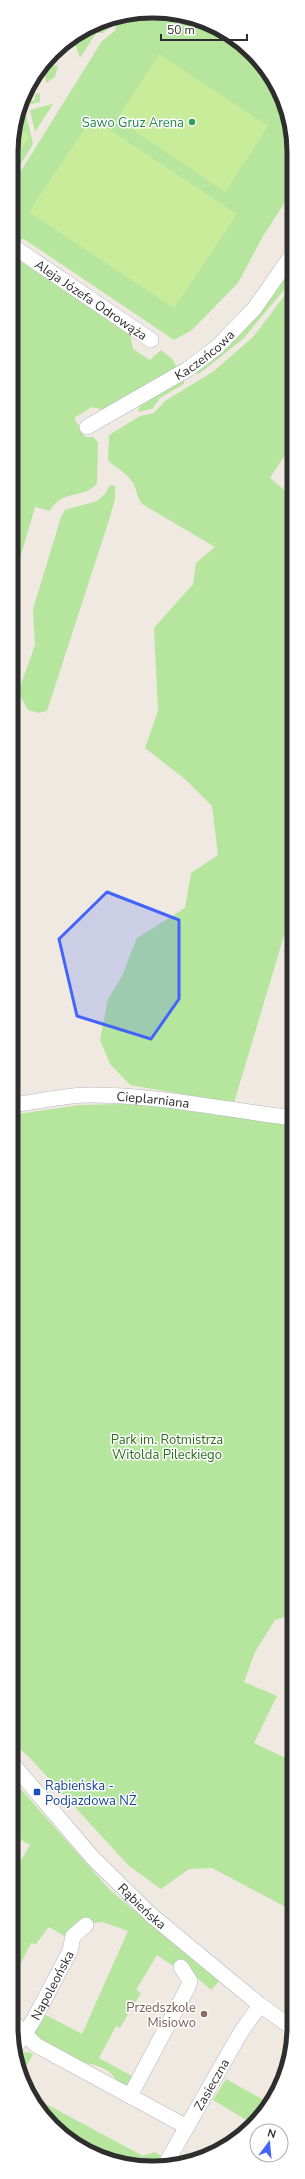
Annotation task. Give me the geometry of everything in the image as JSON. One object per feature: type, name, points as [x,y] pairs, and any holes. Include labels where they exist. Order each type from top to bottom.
[{"type":"street","name":"Aleja Józefa Odrowąża","points":[[18,250],[151,340]]},
{"type":"street","name":"Kaczeńcowa","points":[[87,427],[188,369],[217,347],[250,314],[287,267]]},
{"type":"street","name":"Cieplarniana","points":[[18,1104],[72,1096],[134,1096],[165,1099],[287,1117]]},
{"type":"street","name":"Rąbieńska","points":[[18,1770],[92,1857],[121,1887],[156,1920],[260,2005],[287,2024]]},
{"type":"street","name":"Napoleońska","points":[[19,2042],[70,1951],[73,1936],[86,1925]]},
{"type":"street","points":[[130,2096],[188,1987],[190,1981],[181,1967]]},
{"type":"street","name":"Zasieczna","points":[[168,2160],[241,2032],[260,2005]]},
{"type":"street","points":[[18,2028],[36,2045],[187,2128]]},
{"type":"highlighted area","points":[[107,892],[179,920],[179,999],[151,1039],[77,1016],[59,939]]},
{"type":"green space","points":[[161,18],[204,28],[220,36],[248,57],[269,85],[277,101],[284,126],[287,144],[287,199],[262,238],[238,283],[192,330],[174,340],[24,239],[18,239],[18,176],[102,41],[115,31],[117,23],[135,19]]},
{"type":"green space","points":[[110,25],[110,27],[103,33],[96,33],[80,58],[75,43],[101,28],[108,27],[108,26]]},
{"type":"green space","name":"Sawo Gruz Arena","points":[[159,54],[268,126],[225,192],[117,119]]},
{"type":"green space","points":[[58,65],[55,77],[46,83],[45,74],[49,67]]},
{"type":"green space","points":[[36,93],[40,94],[40,102],[27,105],[29,99],[34,101]]},
{"type":"green space","points":[[53,104],[35,132],[30,110]]},
{"type":"green space","points":[[25,111],[33,144],[18,169],[18,154],[29,136],[20,130]]},
{"type":"green space","points":[[92,118],[237,214],[174,308],[29,212]]},
{"type":"green space","points":[[20,130],[29,136],[18,154]]},
{"type":"green space","points":[[18,260],[130,334],[133,349],[150,360],[161,350],[172,359],[177,367],[104,410],[92,407],[74,418],[85,437],[93,437],[98,442],[97,483],[93,488],[87,491],[60,500],[54,504],[50,511],[35,507],[18,565]]},
{"type":"green space","points":[[287,278],[287,286],[243,339],[199,374],[195,373],[221,353],[243,332],[282,282]]},
{"type":"green space","points":[[287,294],[287,452],[270,478],[287,492],[287,925],[234,1103],[130,1085],[110,1064],[100,1040],[108,999],[121,978],[137,938],[185,908],[191,873],[218,855],[212,806],[185,779],[145,748],[158,711],[154,628],[193,584],[196,563],[215,547],[142,504],[131,480],[122,471],[108,461],[109,435],[140,416],[154,413],[165,401],[214,371],[253,337]]},
{"type":"green space","points":[[184,379],[184,384],[160,398],[152,409],[138,412],[140,406]]},
{"type":"green space","points":[[110,485],[115,486],[115,499],[110,517],[47,711],[39,713],[28,710],[20,696],[19,690],[35,645],[33,609],[61,517],[65,510],[97,501],[105,494]]},
{"type":"green space","name":"Park im. Rotmistrza Witolda Pileckiego","points":[[125,1104],[171,1107],[287,1125],[287,1616],[275,1620],[255,1652],[244,1682],[277,1696],[254,1743],[287,1759],[287,1905],[284,1906],[212,1868],[189,1869],[161,1889],[128,1865],[29,1757],[18,1747],[18,1114],[80,1105]]},
{"type":"green space","points":[[18,1786],[110,1890],[219,1981],[211,1990],[186,1968],[179,1970],[157,1955],[136,1990],[141,1993],[120,2028],[116,2026],[99,2058],[132,2076],[139,2064],[141,2065],[131,2083],[124,2085],[118,2082],[105,2069],[73,2059],[60,2053],[41,2041],[33,2033],[42,2013],[82,2034],[128,1931],[103,1922],[76,1924],[66,1937],[49,1927],[36,1944],[31,1943],[18,1969],[18,1866],[30,1845],[18,1838]]},
{"type":"green space","points":[[28,2052],[33,2054],[25,2068],[21,2054]]},
{"type":"green space","points":[[226,2079],[264,2100],[249,2121],[213,2100]]},
{"type":"green space","points":[[41,2101],[143,2156],[155,2152],[161,2156],[158,2161],[144,2161],[101,2151],[64,2128],[51,2115]]},
{"type":"place","name":"Sawo Gruz Arena","points":[[192,122]]},
{"type":"place","name":"Rąbieńska - Podjazdowa NŻ","points":[[37,1792]]},
{"type":"place","name":"Przedszkole Misiowo","points":[[204,2014]]}]
